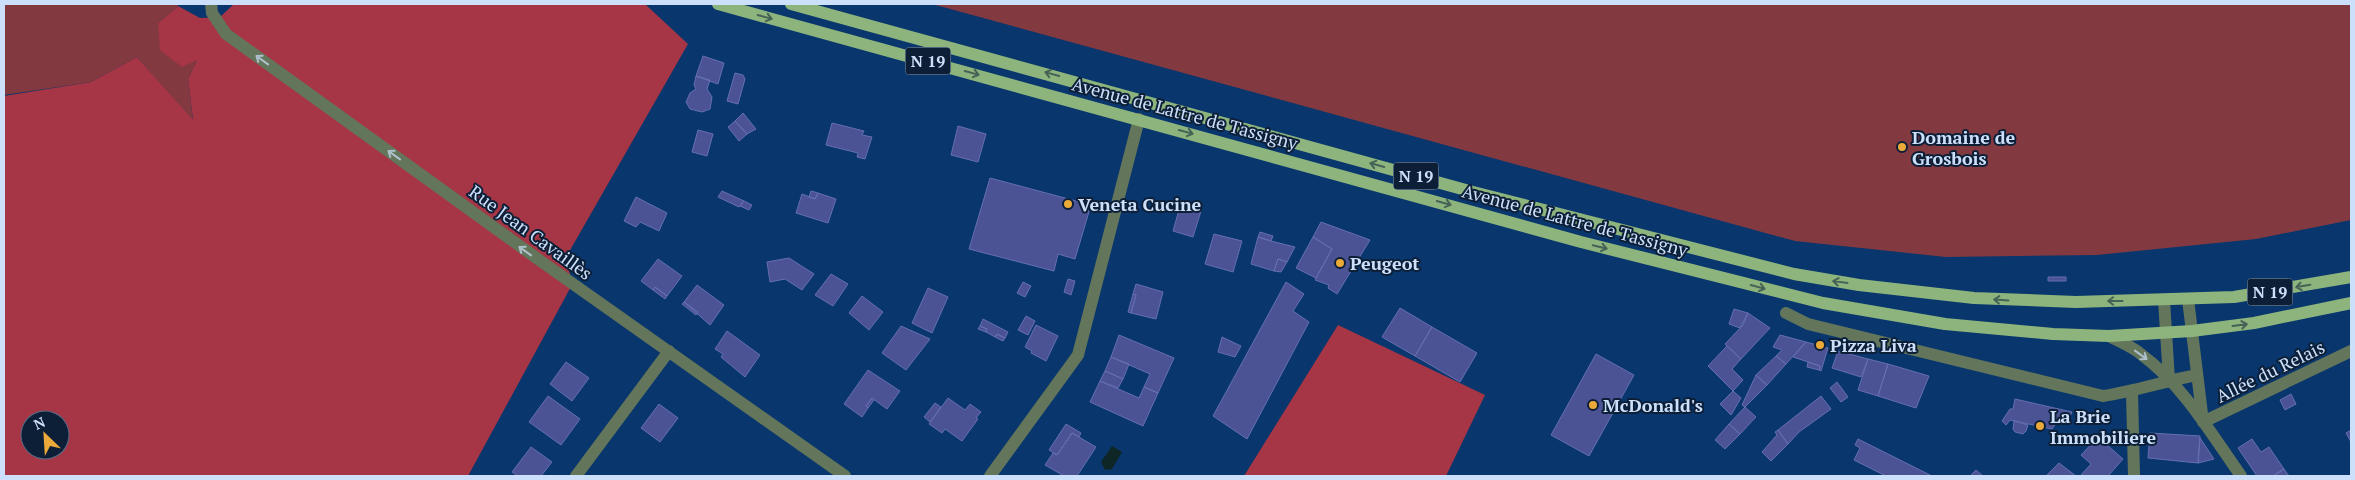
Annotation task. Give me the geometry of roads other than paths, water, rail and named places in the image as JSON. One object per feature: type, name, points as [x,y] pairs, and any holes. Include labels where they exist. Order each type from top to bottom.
[{"type":"main road","name":"Avenue de Lattre de Tassigny","points":[[718,4],[1581,242],[1791,296],[1946,324],[2053,334],[2109,336],[2192,331],[2278,320],[2351,303]]},
{"type":"main road","name":"N 19","points":[[791,4],[1473,192],[1781,272],[1859,285],[1993,299],[2076,302],[2188,299],[2260,294],[2351,277]]},
{"type":"street","name":"Rue Jean Cavaillès","points":[[211,4],[212,13],[226,34],[565,279],[845,476]]},
{"type":"street","points":[[990,476],[1078,355],[1139,119]]},
{"type":"street","points":[[2188,299],[2203,422]]},
{"type":"street","points":[[2164,300],[2169,380]]},
{"type":"street","points":[[1786,312],[1808,324],[2103,396],[2132,392],[2169,380],[2197,375]]},
{"type":"street","points":[[2109,336],[2142,354],[2169,380],[2203,422],[2241,476]]},
{"type":"street","points":[[576,476],[669,351]]},
{"type":"street","name":"Allée du Relais","points":[[2203,422],[2351,351]]},
{"type":"street","points":[[2132,392],[2134,476]]},
{"type":"place","name":"Domaine de Grosbois","points":[[1902,147]]},
{"type":"place","name":"Veneta Cucine","points":[[1068,204]]},
{"type":"place","name":"Peugeot","points":[[1340,263]]},
{"type":"place","name":"Pizza Liva","points":[[1820,345]]},
{"type":"place","name":"McDonald's","points":[[1593,405]]},
{"type":"place","name":"La Brie Immobiliere","points":[[2040,426]]}]
